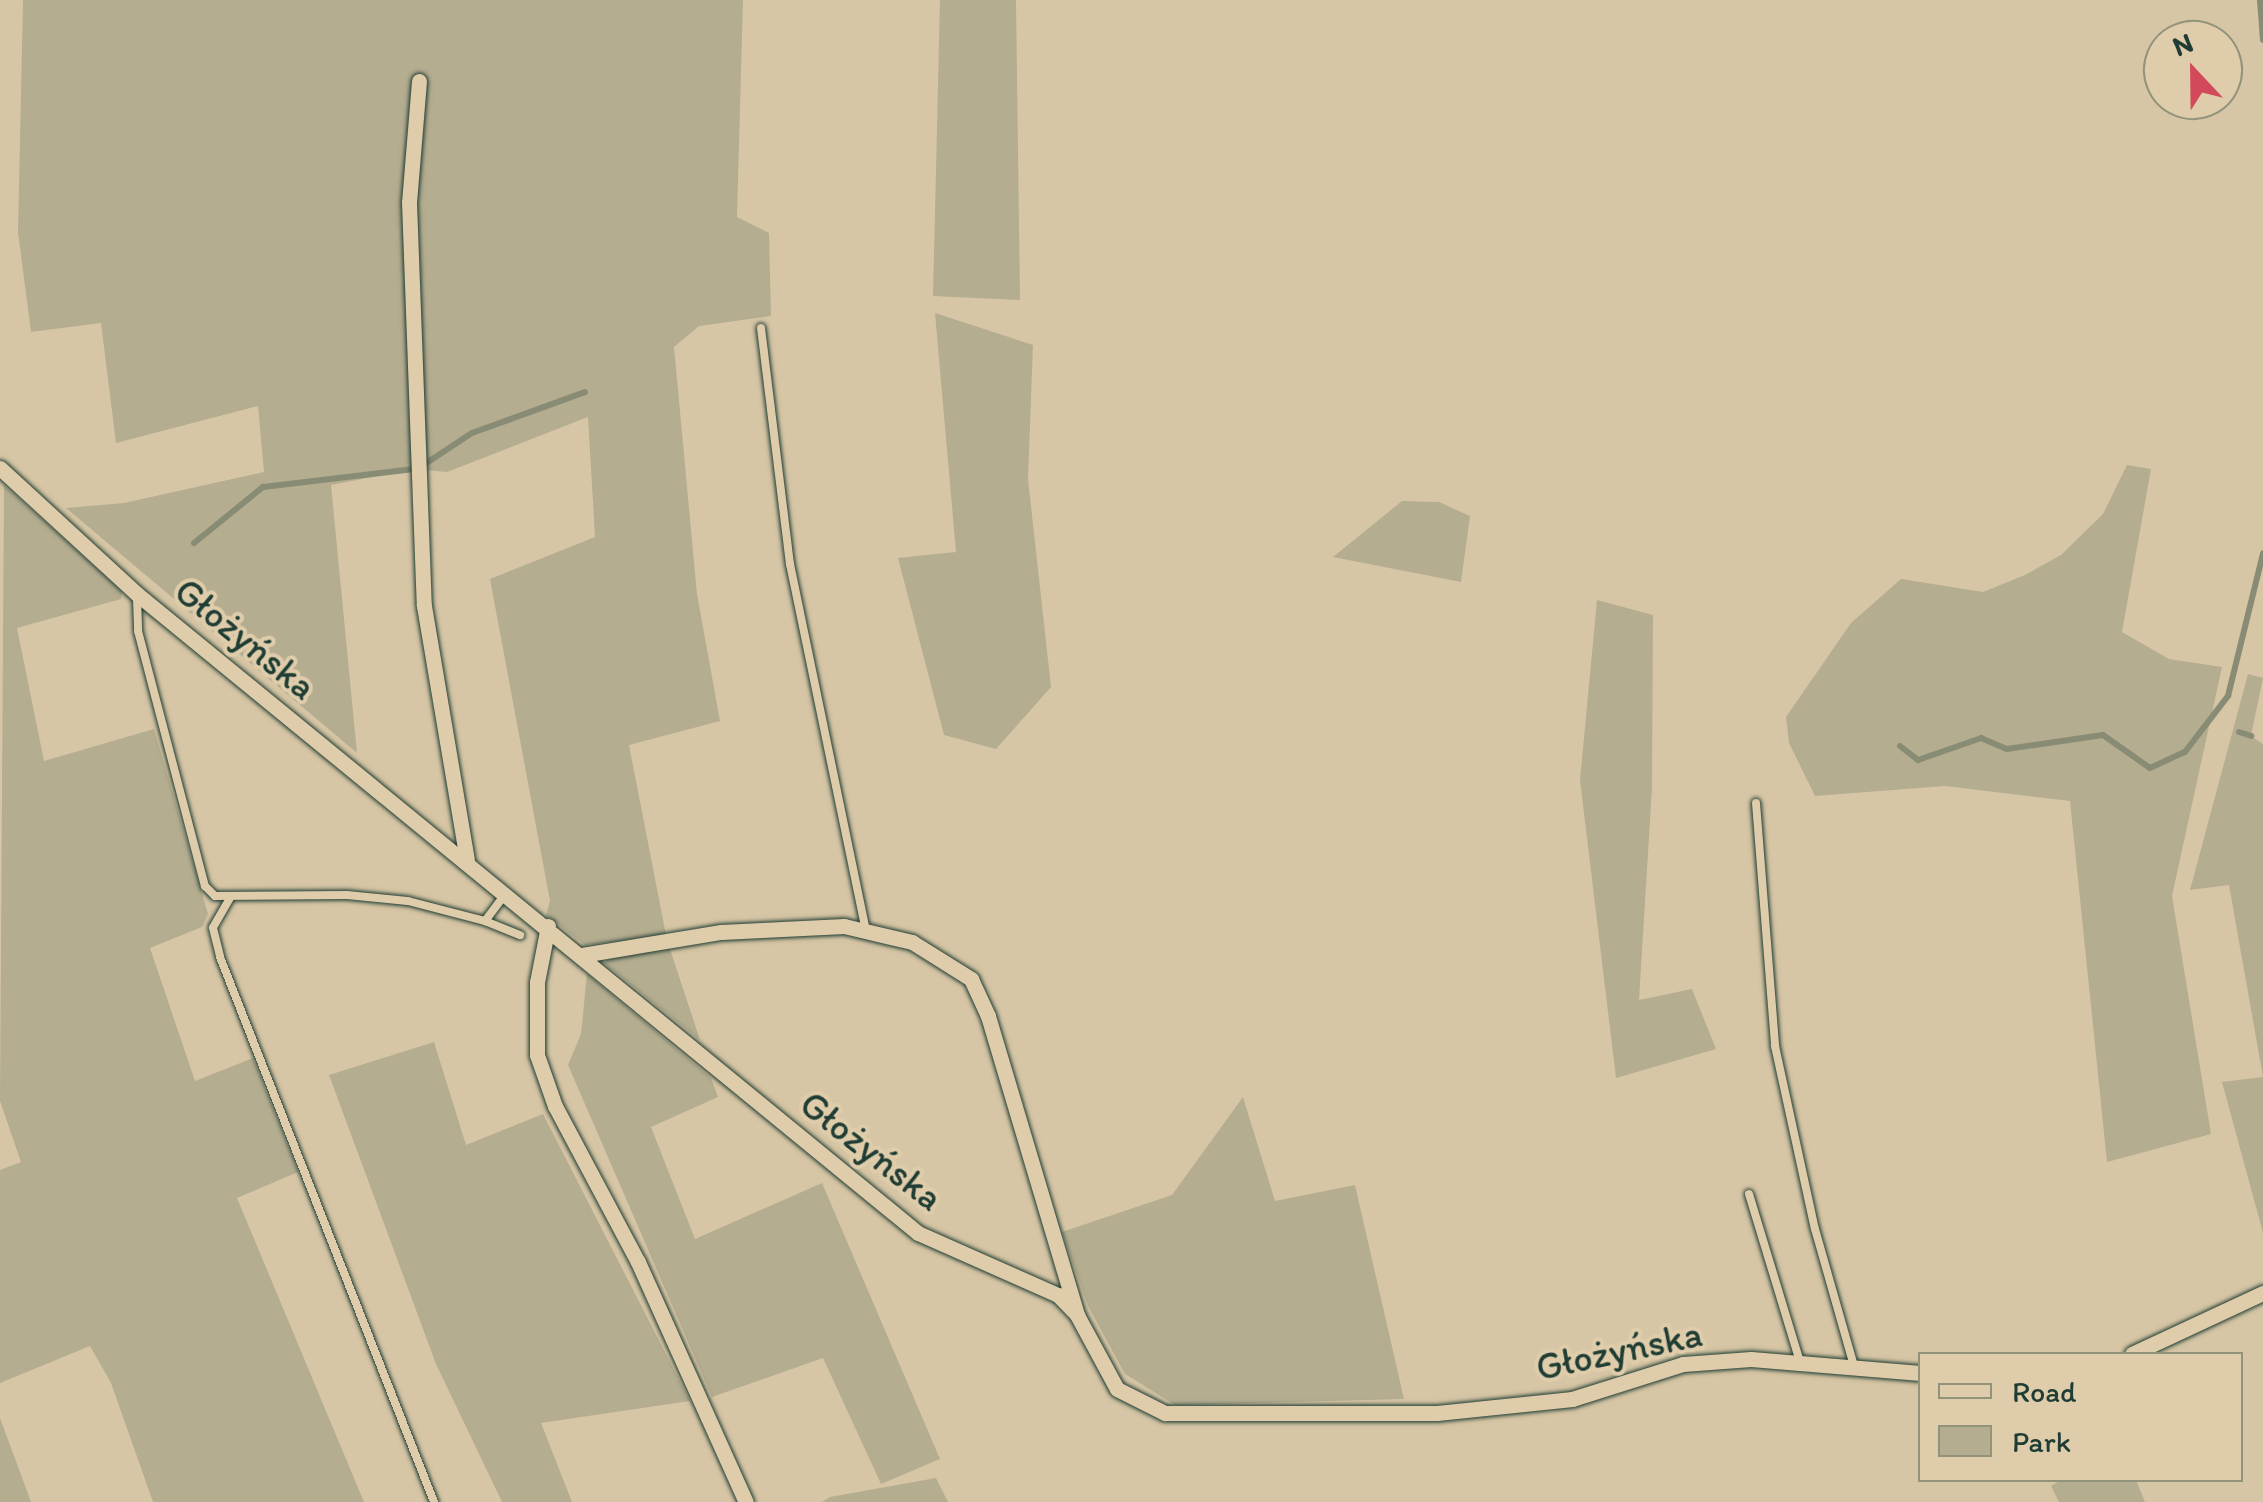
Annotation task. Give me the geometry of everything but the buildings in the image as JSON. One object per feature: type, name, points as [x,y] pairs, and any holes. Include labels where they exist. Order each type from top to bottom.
[{"type":"street","points":[[419,81],[409,202],[424,606],[467,858]]},
{"type":"street","name":"Głożyńska","points":[[0,468],[137,594],[467,858],[918,1232],[1058,1295],[1076,1315],[1117,1389],[1165,1413],[1238,1418],[1332,1408],[1437,1414],[1572,1399],[1683,1364],[1800,1360],[1918,1372]]},
{"type":"street","points":[[548,926],[536,982],[537,1056],[555,1106],[638,1262],[746,1502]]},
{"type":"street","points":[[582,955],[721,932],[844,926],[912,942],[970,979],[988,1016],[1076,1315]]},
{"type":"street","points":[[2136,1352],[2263,1293]]},
{"type":"lane","points":[[762,328],[790,564],[866,931]]},
{"type":"lane","points":[[137,594],[138,630],[204,886],[230,898],[348,894],[408,900],[520,934]]},
{"type":"lane","points":[[1756,803],[1775,1046],[1815,1229],[1854,1366]]},
{"type":"lane","points":[[485,921],[507,892]]},
{"type":"lane","points":[[230,898],[214,928],[220,957],[434,1502]]},
{"type":"lane","points":[[1749,1194],[1800,1360]]},
{"type":"green space","points":[[23,0],[743,0],[737,217],[769,233],[771,316],[699,326],[674,347],[697,594],[720,721],[629,745],[666,935],[585,945],[546,915],[550,901],[490,579],[595,537],[588,417],[447,472],[414,469],[331,485],[357,753],[66,508],[124,503],[264,472],[258,406],[116,443],[101,323],[31,332],[18,232]]},
{"type":"green space","points":[[940,0],[1016,0],[1020,300],[933,296]]},
{"type":"green space","points":[[935,313],[1033,345],[1028,479],[1051,687],[996,749],[944,735],[898,558],[956,552]]},
{"type":"green space","points":[[2127,465],[2151,469],[2122,632],[2169,659],[2222,667],[2172,896],[2211,1134],[2107,1162],[2070,801],[1945,786],[1815,796],[1789,743],[1786,717],[1851,623],[1901,579],[1983,592],[2025,575],[2061,555],[2103,514]]},
{"type":"green space","points":[[4,485],[122,591],[121,599],[17,628],[44,761],[154,729],[208,914],[202,927],[150,948],[195,1081],[253,1058],[298,1172],[237,1198],[364,1502],[153,1502],[111,1383],[90,1346],[0,1383],[0,1170],[21,1162],[0,1101]]},
{"type":"green space","points":[[1402,501],[1439,502],[1470,516],[1461,582],[1333,557]]},
{"type":"green space","points":[[1597,600],[1653,615],[1652,788],[1639,1000],[1692,989],[1716,1049],[1616,1078],[1580,780]]},
{"type":"green space","points":[[2248,674],[2263,678],[2251,736],[2263,744],[2263,1077],[2229,885],[2190,890]]},
{"type":"green space","points":[[669,946],[700,1040],[604,963],[614,955]]},
{"type":"green space","points":[[587,974],[711,1078],[718,1097],[651,1127],[695,1239],[822,1183],[940,1459],[881,1484],[823,1358],[712,1397],[568,1065],[581,1034]]},
{"type":"green space","points":[[434,1042],[466,1145],[543,1114],[690,1401],[541,1423],[572,1502],[502,1502],[436,1364],[329,1075]]},
{"type":"green space","points":[[2263,1077],[2263,1233],[2222,1082]]},
{"type":"green space","points":[[1243,1097],[1275,1201],[1355,1185],[1404,1399],[1175,1405],[1125,1374],[1088,1306],[1062,1232],[1172,1195]]},
{"type":"green space","points":[[0,1418],[31,1502],[0,1502]]},
{"type":"green space","points":[[936,1478],[948,1502],[822,1502],[830,1497]]},
{"type":"green space","points":[[2058,1482],[2137,1482],[2145,1502],[2059,1502],[2051,1486]]},
{"type":"waterway","points":[[2260,0],[2263,40]]},
{"type":"waterway","points":[[428,462],[472,433],[585,392]]},
{"type":"waterway","points":[[194,543],[263,487],[414,469]]},
{"type":"waterway","points":[[1900,746],[1918,760],[1981,738],[2007,749],[2103,735],[2150,768],[2185,752],[2228,696],[2263,553]]},
{"type":"waterway","points":[[2239,732],[2251,736]]}]
